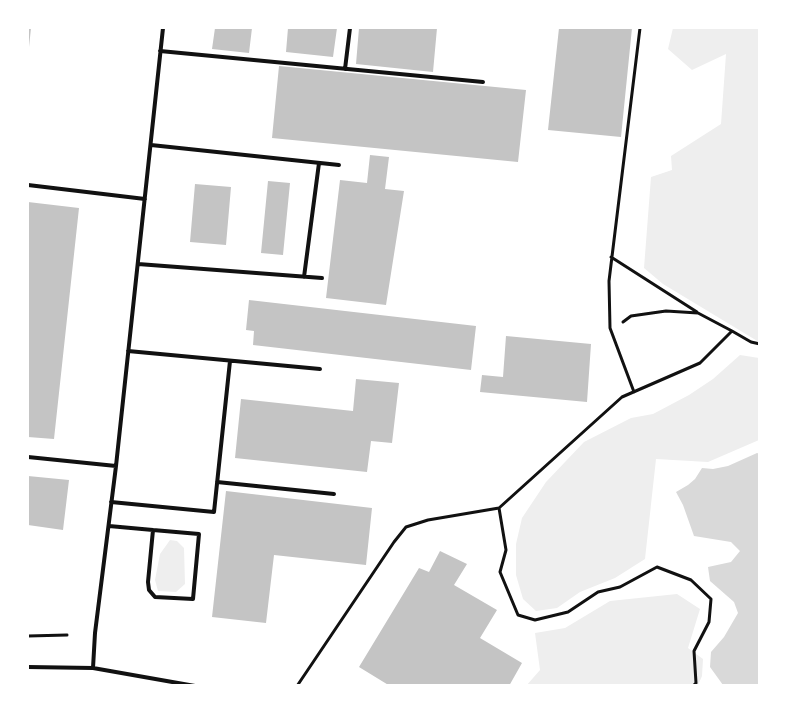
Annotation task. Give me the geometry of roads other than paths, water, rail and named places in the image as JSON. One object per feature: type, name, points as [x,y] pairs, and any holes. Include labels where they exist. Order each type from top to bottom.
[{"type":"lane","points":[[93,668],[95,633],[116,466],[163,28]]},
{"type":"lane","points":[[345,69],[350,28]]},
{"type":"lane","points":[[160,51],[483,82]]},
{"type":"lane","points":[[151,145],[339,165]]},
{"type":"lane","points":[[304,277],[319,163]]},
{"type":"lane","points":[[28,185],[145,199]]},
{"type":"lane","points":[[138,264],[322,278]]},
{"type":"lane","points":[[128,351],[320,369]]},
{"type":"lane","points":[[111,502],[214,512],[230,361]]},
{"type":"lane","points":[[28,456],[116,466]]},
{"type":"lane","points":[[217,482],[334,494]]},
{"type":"lane","points":[[109,526],[200,534],[193,599],[155,597],[149,590],[148,582],[153,530]]},
{"type":"lane","points":[[28,667],[93,668],[195,686]]}]
